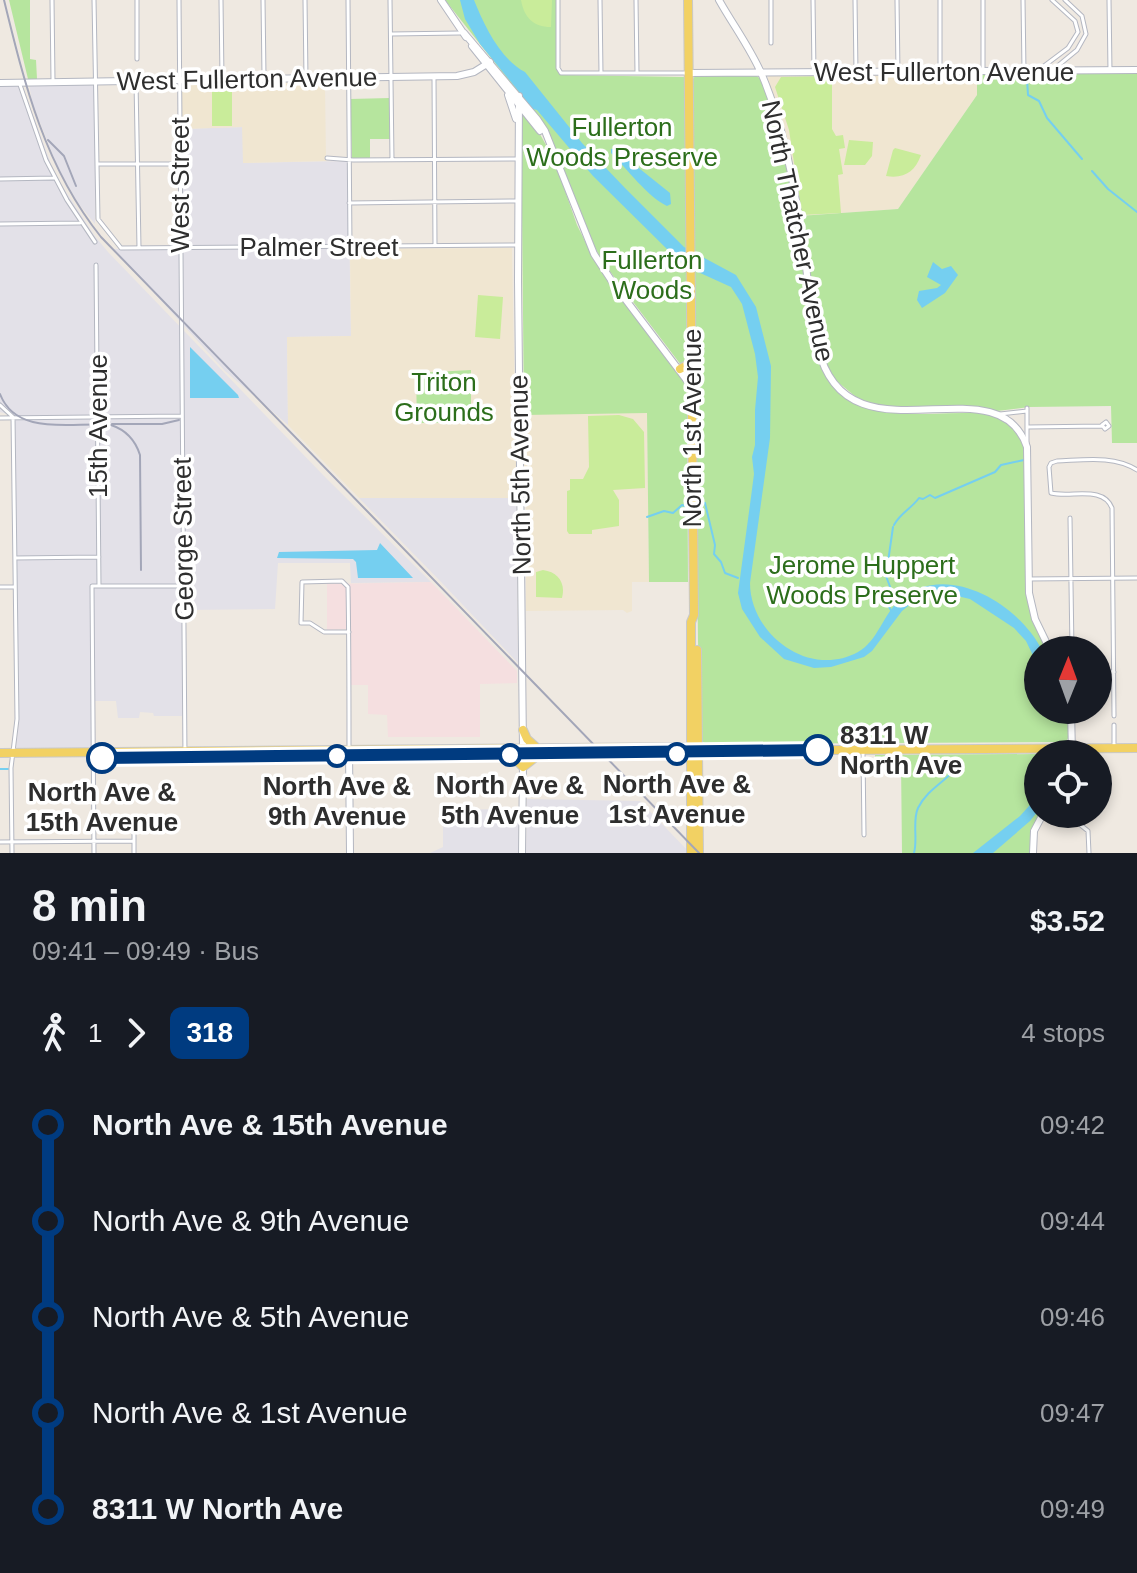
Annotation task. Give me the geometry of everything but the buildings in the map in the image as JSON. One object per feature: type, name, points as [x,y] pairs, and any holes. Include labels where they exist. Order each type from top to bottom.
[{"type":"main road","name":"North 1st Avenue","points":[[688,0],[694,615],[691,622],[695,750]]},
{"type":"main road","points":[[680,369],[691,363]]},
{"type":"main road","points":[[523,730],[530,743],[543,752]]},
{"type":"main road","points":[[506,752],[516,744],[523,730]]},
{"type":"main road","points":[[1114,748],[1137,748]]},
{"type":"main road","points":[[0,755],[12,759],[185,754],[684,754],[695,750],[1024,749]]},
{"type":"main road","points":[[691,853],[695,750]]},
{"type":"main road","points":[[695,750],[699,853]]},
{"type":"main road","points":[[506,752],[523,767],[543,752]]},
{"type":"street","points":[[52,0],[53,82]]},
{"type":"street","points":[[94,0],[97,164],[180,164]]},
{"type":"street","points":[[137,0],[137,59]]},
{"type":"street","name":"West Street","points":[[179,0],[181,321]]},
{"type":"street","points":[[221,0],[222,79]]},
{"type":"street","points":[[263,0],[264,79]]},
{"type":"street","points":[[305,0],[306,78]]},
{"type":"street","points":[[348,0],[350,246]]},
{"type":"street","points":[[390,0],[392,160]]},
{"type":"street","points":[[441,0],[488,63],[542,126],[594,254],[691,386]]},
{"type":"street","name":"West Fullerton Avenue","points":[[558,0],[560,72],[1137,70]]},
{"type":"street","points":[[600,0],[601,73]]},
{"type":"street","points":[[636,0],[637,73]]},
{"type":"street","name":"North Thatcher Avenue","points":[[719,0],[761,72],[787,153],[818,347],[827,374],[848,397],[876,409],[1000,414]]},
{"type":"street","points":[[771,0],[771,43]]},
{"type":"street","points":[[813,0],[814,73]]},
{"type":"street","points":[[855,0],[856,72]]},
{"type":"street","points":[[897,0],[898,72]]},
{"type":"street","points":[[940,0],[940,72]]},
{"type":"street","points":[[983,0],[983,72]]},
{"type":"street","points":[[1023,0],[1024,71]]},
{"type":"street","points":[[1037,71],[1068,48],[1078,32],[1075,21],[1052,0]]},
{"type":"street","points":[[1051,71],[1077,50],[1086,34],[1082,16],[1065,0]]},
{"type":"street","points":[[1109,0],[1110,71]]},
{"type":"street","points":[[390,34],[464,32]]},
{"type":"street","points":[[488,63],[513,106],[518,130]]},
{"type":"street","name":"West Fullerton Avenue","points":[[0,83],[465,75],[488,63]]},
{"type":"street","points":[[434,76],[435,246]]},
{"type":"street","points":[[136,81],[139,248]]},
{"type":"street","points":[[19,82],[54,178],[95,242]]},
{"type":"street","points":[[503,85],[519,100]]},
{"type":"street","name":"North 5th Avenue","points":[[519,100],[522,853]]},
{"type":"street","points":[[327,158],[518,159]]},
{"type":"street","name":"Palmer Street","points":[[97,164],[98,222],[121,248],[518,245]]},
{"type":"street","points":[[0,179],[54,178]]},
{"type":"street","points":[[349,203],[519,201]]},
{"type":"street","points":[[0,224],[82,223]]},
{"type":"street","name":"15th Avenue","points":[[96,265],[99,586]]},
{"type":"street","name":"George Street","points":[[181,321],[185,754]]},
{"type":"street","points":[[0,405],[13,417],[17,724],[12,759],[12,853]]},
{"type":"street","points":[[1000,414],[1027,410],[1028,579],[1035,619],[1043,636]]},
{"type":"street","points":[[1000,414],[1015,424],[1027,447]]},
{"type":"street","points":[[0,418],[182,416]]},
{"type":"street","points":[[1028,427],[1102,426]]},
{"type":"street","points":[[1114,716],[1113,511],[1110,502],[1100,495],[1051,493],[1049,467],[1054,461],[1116,461],[1137,470]]},
{"type":"street","points":[[1070,518],[1072,636]]},
{"type":"street","points":[[15,558],[99,557]]},
{"type":"street","points":[[1028,579],[1137,578]]},
{"type":"street","points":[[349,632],[324,632],[310,623],[301,623],[302,582],[345,582],[348,587],[349,632],[350,853]]},
{"type":"street","points":[[94,853],[92,586],[184,586]]},
{"type":"street","points":[[0,587],[15,587]]},
{"type":"street","points":[[1114,725],[1114,748]]},
{"type":"street","points":[[863,750],[864,835]]},
{"type":"street","points":[[134,820],[134,853]]},
{"type":"street","points":[[1033,853],[1036,828]]},
{"type":"street","points":[[1084,828],[1088,831],[1089,853]]},
{"type":"street","points":[[0,842],[134,841]]},
{"type":"shaded area","points":[[977,74],[977,95],[898,209],[799,216],[779,117],[767,80],[769,76]]},
{"type":"shaded area","points":[[0,80],[22,85],[55,175],[108,252],[431,582],[351,583],[350,563],[278,563],[275,609],[184,610],[182,716],[154,716],[153,713],[140,712],[139,718],[118,718],[116,701],[92,701],[91,750],[16,748],[19,721],[15,422],[14,416],[0,412]]},
{"type":"shaded area","points":[[181,82],[325,83],[326,161],[243,163],[242,127],[182,129]]},
{"type":"shaded area","points":[[29,83],[95,83],[95,224],[78,203],[57,166],[32,102]]},
{"type":"shaded area","points":[[243,127],[244,163],[348,161],[351,336],[287,337],[288,425],[225,371],[114,249],[183,248],[182,129]]},
{"type":"shaded area","points":[[512,248],[515,412],[647,413],[649,582],[632,582],[632,611],[627,613],[623,610],[526,611],[526,498],[359,498],[288,425],[287,337],[351,336],[350,249]]},
{"type":"shaded area","points":[[359,498],[516,498],[518,663],[443,584]]},
{"type":"shaded area","points":[[431,582],[517,671],[517,683],[480,684],[480,737],[388,737],[387,715],[368,714],[368,685],[351,685],[350,629],[327,630],[327,584]]},
{"type":"shaded area","points":[[527,799],[640,801],[690,853],[526,853]]},
{"type":"shaded area","points":[[519,809],[518,853],[430,853],[443,847],[443,810]]},
{"type":"green space","points":[[9,0],[30,0],[30,59],[36,60],[37,79],[28,79]]},
{"type":"green space","name":"Fullerton Woods Preserve","points":[[445,0],[556,0],[557,70],[561,75],[685,77],[687,363],[681,365],[602,261],[583,224],[557,152],[541,121]]},
{"type":"green space","points":[[521,0],[552,0],[551,27],[530,20]]},
{"type":"green space","points":[[977,74],[1137,74],[1137,443],[1112,443],[1111,406],[1029,407],[997,411],[891,409],[862,402],[833,378],[822,356],[799,216],[898,209],[977,95]]},
{"type":"green space","name":"Jerome Huppert Woods Preserve","points":[[755,75],[761,79],[782,145],[789,179],[817,352],[829,378],[845,395],[864,406],[911,414],[986,413],[1006,422],[1019,438],[1025,452],[1028,594],[1043,636],[1024,636],[1024,724],[1068,724],[1067,740],[707,744],[701,741],[692,81],[695,76]]},
{"type":"green space","points":[[829,76],[832,79],[832,129],[836,136],[843,135],[845,148],[839,149],[843,174],[838,175],[841,213],[802,215],[789,130],[775,87],[781,77]]},
{"type":"green space","points":[[212,89],[232,89],[232,126],[212,126]]},
{"type":"green space","points":[[390,98],[390,139],[370,139],[370,159],[352,159],[350,99]]},
{"type":"green space","points":[[521,109],[554,159],[577,225],[595,261],[684,380],[687,395],[688,582],[649,582],[647,413],[524,415]]},
{"type":"green space","points":[[849,140],[873,142],[872,156],[865,165],[844,165]]},
{"type":"green space","points":[[893,150],[921,155],[908,173],[886,176]]},
{"type":"green space","points":[[478,295],[503,297],[500,339],[475,337]]},
{"type":"green space","name":"Triton Grounds","points":[[471,370],[471,423],[417,423],[416,373]]},
{"type":"green space","points":[[619,415],[633,419],[644,432],[645,488],[613,490],[619,500],[619,526],[592,530],[592,534],[569,534],[567,491],[570,490],[570,479],[583,479],[589,467],[588,416]]},
{"type":"green space","points":[[543,570],[560,579],[562,598],[536,597],[536,572]]},
{"type":"green space","points":[[1024,754],[1024,828],[1032,828],[1030,853],[902,853],[901,762],[867,761],[875,755]]},
{"type":"water","points":[[460,0],[474,0],[501,50],[525,72],[582,143],[684,247],[736,275],[756,307],[771,366],[770,438],[750,583],[760,619],[771,634],[802,655],[820,660],[839,659],[865,647],[900,600],[918,589],[938,584],[959,586],[999,603],[1017,617],[1033,636],[1024,636],[1024,639],[1014,628],[970,599],[933,596],[912,603],[902,611],[864,657],[831,667],[814,668],[784,659],[760,637],[742,609],[738,593],[754,474],[752,457],[758,377],[742,304],[731,287],[687,267],[673,255],[593,176],[480,44],[465,19]]},
{"type":"water","points":[[611,149],[670,193],[671,204],[667,206],[660,202],[645,189],[611,153]]},
{"type":"water","points":[[933,262],[942,269],[951,266],[958,275],[945,293],[922,308],[917,300],[919,291],[941,285],[927,277]]},
{"type":"water","points":[[190,347],[238,395],[239,398],[190,398]]},
{"type":"water","points":[[380,543],[413,578],[358,578],[353,559],[277,558],[279,552],[377,550]]},
{"type":"water","points":[[1024,812],[1024,826],[993,853],[973,853]]},
{"type":"waterway","points":[[1027,79],[1028,95],[1039,101],[1047,118],[1082,159]]},
{"type":"waterway","points":[[1092,171],[1108,189],[1137,212]]},
{"type":"waterway","points":[[894,525],[919,498],[930,495],[935,498],[995,472],[1001,465],[1024,460]]},
{"type":"waterway","points":[[697,507],[701,502],[705,503],[715,545],[714,554],[725,573],[738,578]]},
{"type":"waterway","points":[[647,517],[664,511],[673,513],[682,505],[688,507]]},
{"type":"waterway","points":[[892,612],[886,602],[887,595],[892,592],[886,576],[893,527]]},
{"type":"waterway","points":[[914,853],[918,808],[960,762]]},
{"type":"waterway","points":[[0,769],[8,769]]},
{"type":"railway","points":[[4,0],[29,94],[51,154],[65,183],[101,237],[699,853]]},
{"type":"railway","points":[[48,140],[64,156],[76,186]]},
{"type":"railway","points":[[0,394],[8,408],[19,417],[33,422],[111,425],[133,440],[140,455],[141,570]]},
{"type":"railway","points":[[112,424],[162,424],[179,420]]},
{"type":"bus line","name":"318","points":[[102,758],[684,754],[692,750],[818,750]]},
{"type":"place","name":"8311 W North Ave","points":[[818,750]]},
{"type":"place","name":"North Ave & 1st Avenue","points":[[677,754]]},
{"type":"place","name":"North Ave & 5th Avenue","points":[[510,755]]},
{"type":"place","name":"North Ave & 9th Avenue","points":[[337,756]]},
{"type":"place","name":"North Ave & 15th Avenue","points":[[102,758]]},
{"type":"park label","name":"Fullerton Woods","points":[[652,275]]}]
